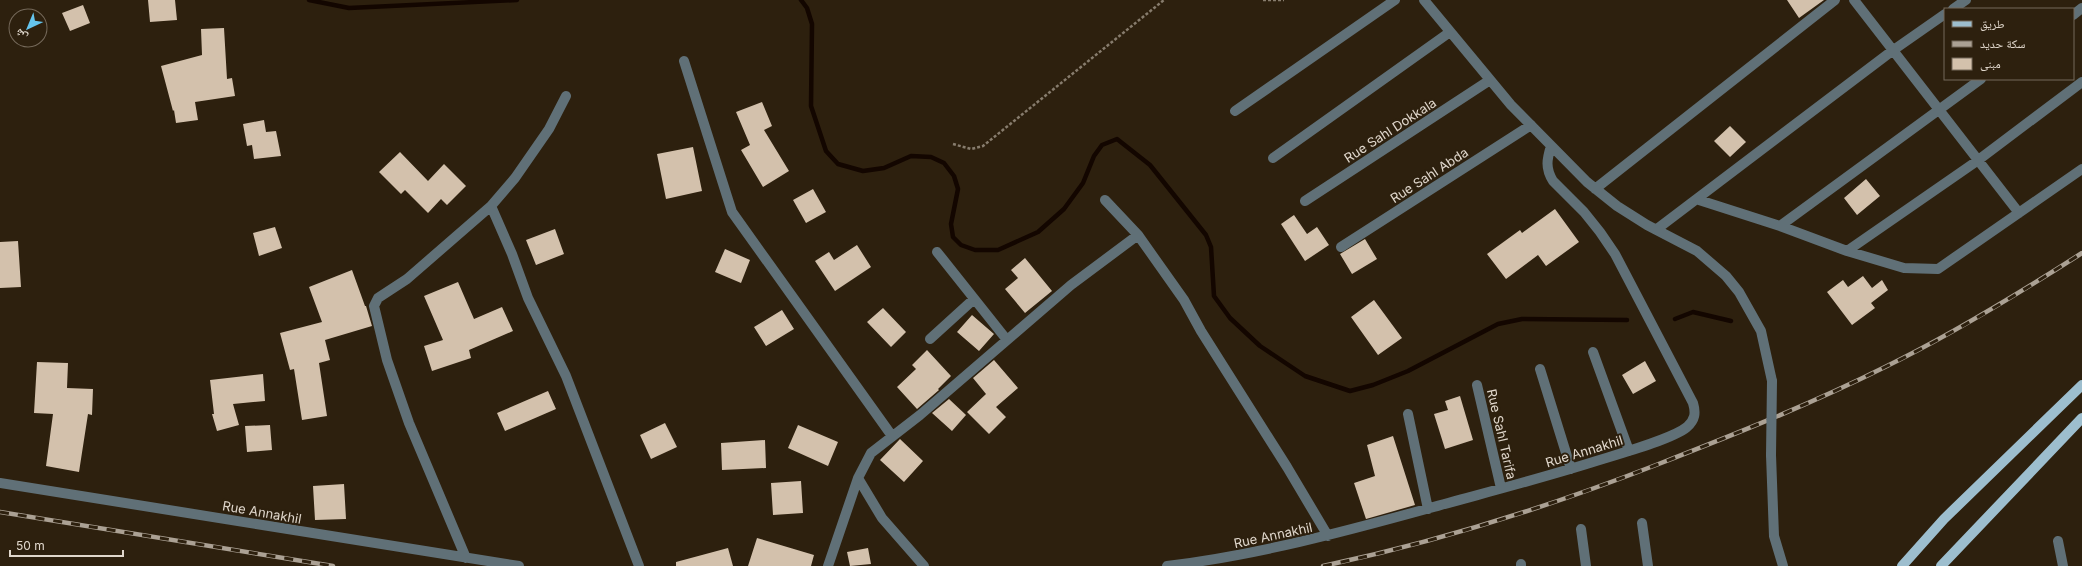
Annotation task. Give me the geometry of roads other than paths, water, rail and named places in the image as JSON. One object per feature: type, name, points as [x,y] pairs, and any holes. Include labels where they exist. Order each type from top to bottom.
[{"type":"main road","points":[[1902,566],[1944,519],[2082,385]]},
{"type":"main road","points":[[1942,566],[2081,421]]},
{"type":"street","points":[[1235,111],[1395,0]]},
{"type":"street","points":[[1424,0],[1490,80],[1551,146],[1595,188],[1617,206],[1697,251],[1722,272],[1739,292],[1761,332],[1772,381],[1774,536],[1783,566]]},
{"type":"street","points":[[1595,188],[1835,0]]},
{"type":"street","points":[[1854,0],[2019,213]]},
{"type":"street","points":[[1954,8],[1966,0]]},
{"type":"street","points":[[2074,14],[2082,8]]},
{"type":"street","points":[[1657,229],[1698,200],[1892,51],[1944,15]]},
{"type":"street","points":[[1273,158],[1450,32]]},
{"type":"street","points":[[684,61],[734,216],[892,436]]},
{"type":"street","name":"Rue Sahl Dokkala","points":[[1305,202],[1490,80]]},
{"type":"street","points":[[1780,226],[1937,109],[1979,80]]},
{"type":"street","points":[[1847,251],[1978,161],[2082,82]]},
{"type":"street","points":[[466,558],[409,423],[387,360],[374,306],[378,298],[407,279],[490,206],[515,178],[549,129],[566,96]]},
{"type":"street","name":"Rue Sahl Abda","points":[[1341,248],[1531,125]]},
{"type":"street","name":"Rue Annakhil","points":[[1167,566],[1246,554],[1328,536],[1428,509],[1571,469],[1629,451],[1685,428],[1693,421],[1695,410],[1615,254],[1596,227],[1553,181],[1549,174],[1547,158],[1551,146]]},
{"type":"street","points":[[1698,200],[1780,226],[1847,251],[1904,268],[1938,270],[2082,169]]},
{"type":"street","points":[[1105,200],[1138,235],[1184,300],[1201,331],[1287,467],[1328,536]]},
{"type":"street","points":[[490,206],[512,254],[528,298],[566,376],[640,566]]},
{"type":"street","points":[[828,566],[858,478],[871,453],[920,415],[1071,285],[1138,235]]},
{"type":"street","points":[[937,252],[1007,340]]},
{"type":"street","points":[[930,339],[974,299]]},
{"type":"street","points":[[1593,352],[1629,451]]},
{"type":"street","points":[[1540,369],[1571,469]]},
{"type":"street","name":"Rue Sahl Tarifa","points":[[1477,385],[1501,488]]},
{"type":"street","points":[[1408,414],[1428,509]]},
{"type":"street","points":[[858,478],[882,518],[924,566]]},
{"type":"street","name":"Rue Annakhil","points":[[0,483],[519,566]]},
{"type":"street","points":[[1642,524],[1648,566]]},
{"type":"street","points":[[1581,529],[1586,566]]},
{"type":"street","points":[[2058,541],[2062,566]]},
{"type":"waterway","points":[[309,0],[349,8],[517,0]]},
{"type":"waterway","points":[[801,0],[807,8],[812,24],[811,106],[826,151],[838,164],[863,171],[884,168],[911,156],[931,157],[944,163],[954,176],[958,189],[951,224],[953,237],[961,245],[975,250],[998,250],[1038,232],[1064,209],[1083,183],[1094,156],[1102,145],[1117,139],[1150,165],[1206,235],[1211,247],[1214,296],[1230,318],[1260,346],[1305,376],[1350,391],[1373,385],[1408,371],[1498,324],[1522,319],[1627,320]]},
{"type":"waterway","points":[[1675,319],[1693,312],[1731,321]]},
{"type":"railway","points":[[1323,566],[1450,535],[1533,509],[1615,480],[1743,431],[1857,381],[1935,341],[1985,313],[2082,253]]},
{"type":"railway","points":[[0,512],[333,566]]}]
